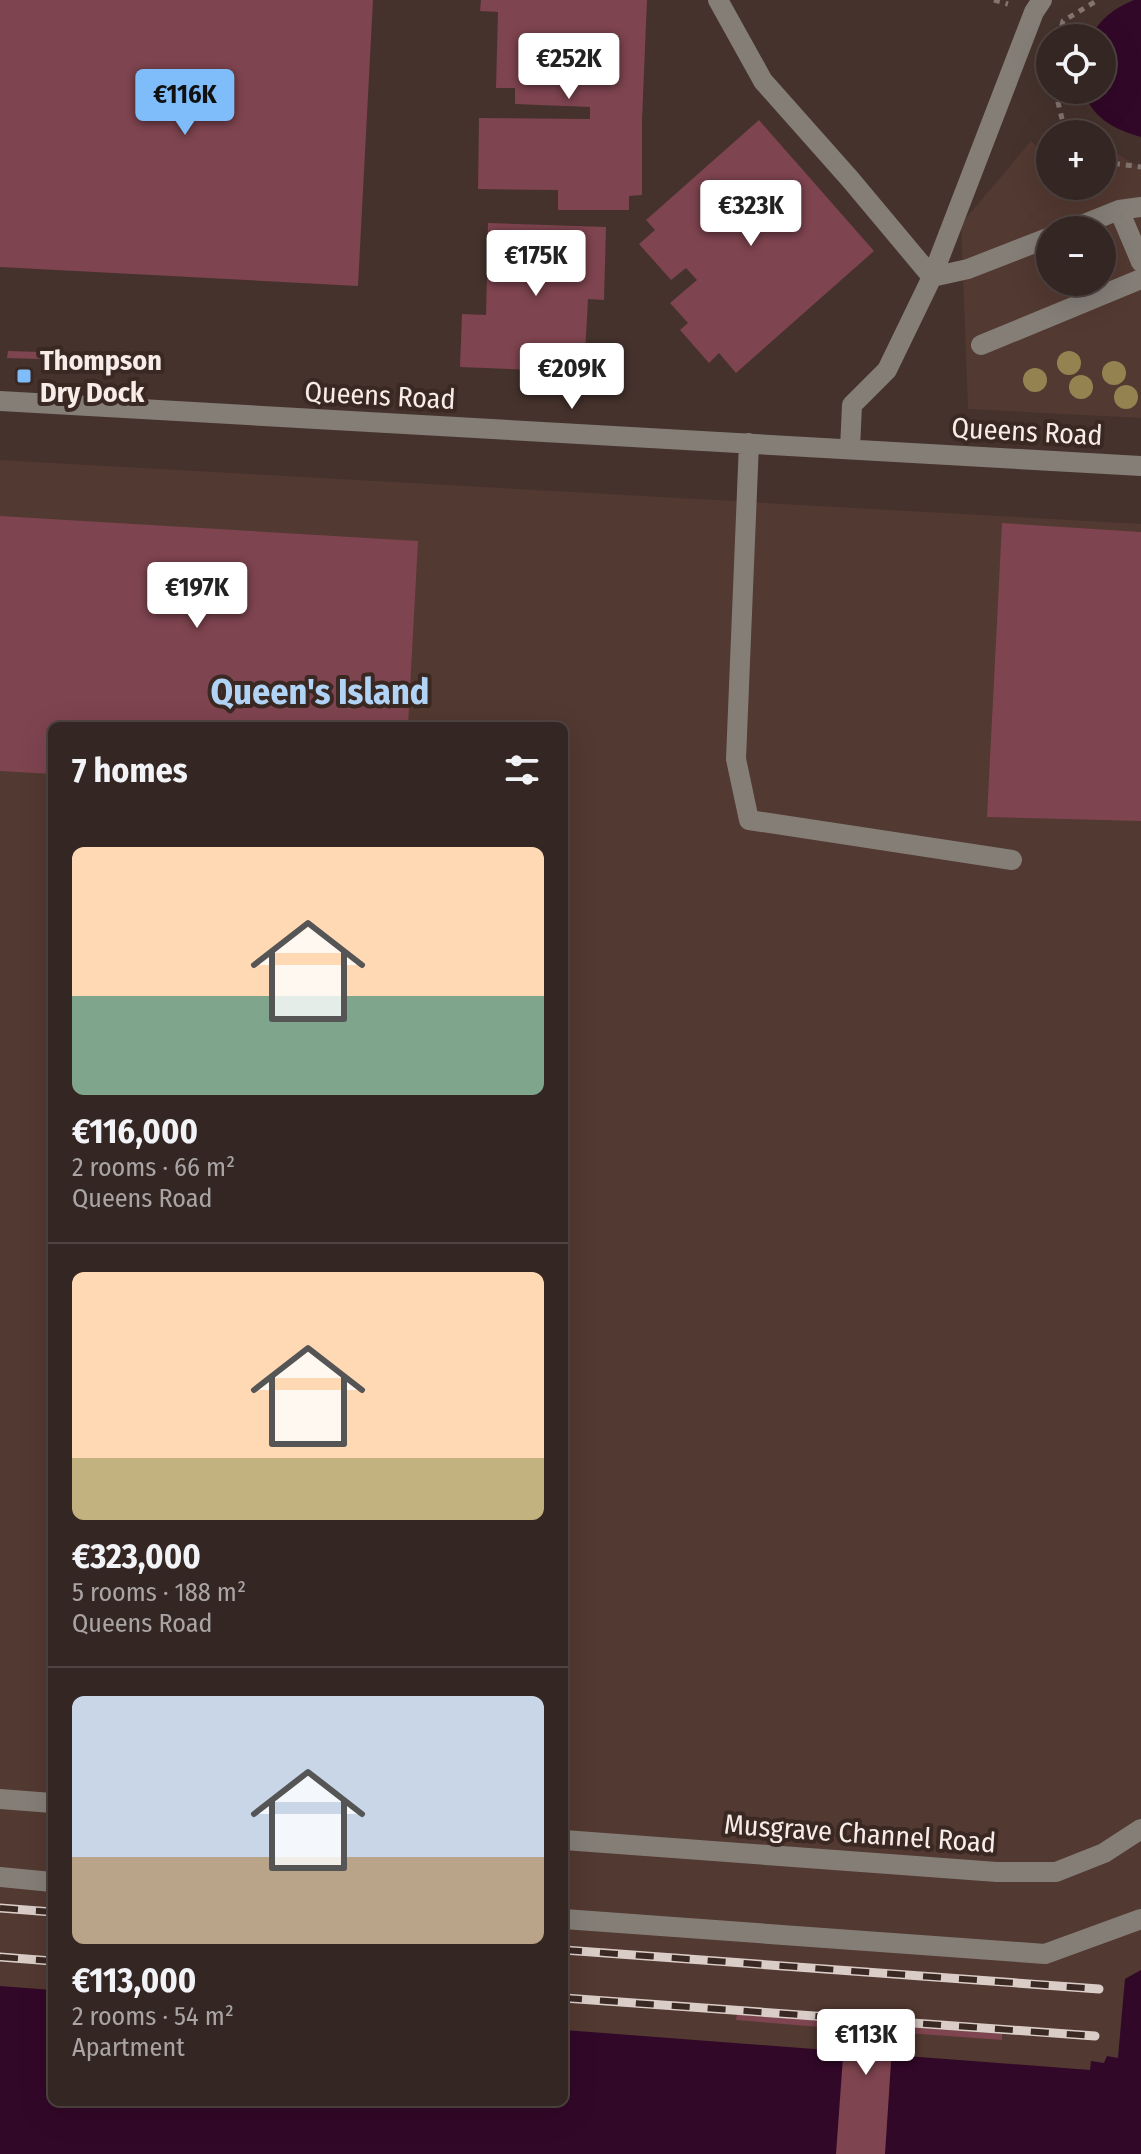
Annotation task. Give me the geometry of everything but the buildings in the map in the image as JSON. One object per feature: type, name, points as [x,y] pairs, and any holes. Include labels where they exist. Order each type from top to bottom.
[{"type":"street","points":[[718,0],[763,81],[932,277]]},
{"type":"street","points":[[850,449],[852,405],[887,370],[932,277],[1036,5],[1042,0]]},
{"type":"street","points":[[1104,216],[1141,207]]},
{"type":"street","points":[[1119,210],[1141,262]]},
{"type":"street","points":[[932,277],[968,269],[1036,242]]},
{"type":"street","points":[[981,345],[1141,279]]},
{"type":"street","name":"Queens Road","points":[[0,401],[1141,466]]},
{"type":"street","points":[[749,443],[736,759],[749,820],[1012,860]]},
{"type":"street","points":[[0,1799],[48,1803]]},
{"type":"street","name":"Musgrave Channel Road","points":[[568,1840],[997,1872],[1056,1872],[1104,1853],[1141,1829]]},
{"type":"street","points":[[0,1877],[48,1882]]},
{"type":"street","points":[[568,1919],[1045,1954],[1141,1919]]},
{"type":"path","points":[[1062,24],[1098,0]]},
{"type":"path","points":[[1116,164],[1141,167]]},
{"type":"shaded area","points":[[1141,0],[1141,137],[1116,127],[1116,120],[1105,120],[1090,104],[1116,104],[1116,24],[1099,24],[1120,7]]},
{"type":"shaded area","points":[[1031,141],[1036,146],[1036,200],[1116,200],[1116,153],[1141,168],[1141,418],[968,409],[961,224]]},
{"type":"shaded area","points":[[0,460],[1141,524],[1141,1970],[1125,1979],[1118,2058],[1090,2071],[1082,2069],[0,2154]]},
{"type":"shaded area","points":[[1141,1970],[1141,2154],[0,2154],[0,1986],[48,1990],[48,2106],[568,2106],[568,2030],[1090,2070],[1091,2061],[1104,2063],[1107,2056],[1118,2058],[1125,1979]]},
{"type":"railway","points":[[0,1908],[48,1912]]},
{"type":"railway","points":[[568,1950],[1099,1989]]},
{"type":"railway","points":[[0,1957],[48,1961]]},
{"type":"railway","points":[[568,1998],[1095,2036]]},
{"type":"place","name":"Thompson Dry Dock","points":[[24,376]]},
{"type":"district","name":"Queen's Island","points":[[320,691]]}]
